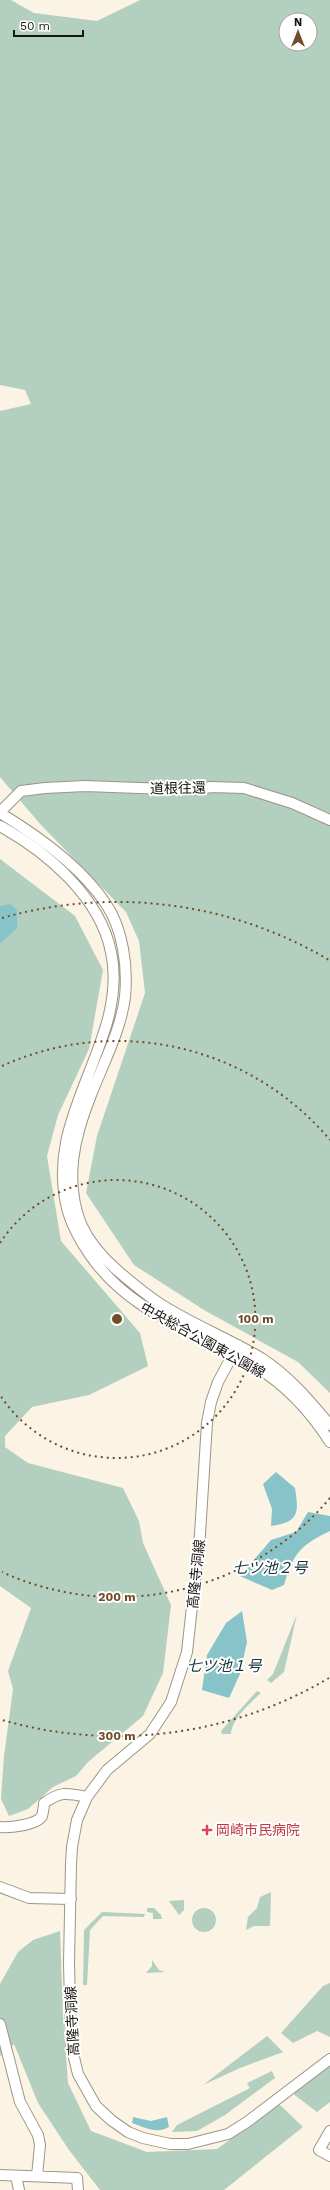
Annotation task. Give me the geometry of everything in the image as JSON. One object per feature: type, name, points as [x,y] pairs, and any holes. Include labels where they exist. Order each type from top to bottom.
[{"type":"street","name":"道根往還","points":[[0,813],[21,791],[85,786],[193,790],[211,787],[244,788],[292,802],[330,820]]},
{"type":"street","points":[[0,813],[23,827],[51,848],[89,882],[107,905],[115,922],[121,942],[126,971],[125,998],[117,1028],[82,1117],[74,1144],[71,1173],[72,1188],[81,1224],[95,1247],[109,1263],[139,1289],[164,1306],[236,1349],[262,1359],[290,1379],[330,1425]]},
{"type":"street","name":"中央総合公園東公園線","points":[[3,828],[30,845],[59,870],[83,895],[100,922],[111,952],[113,985],[110,1010],[104,1034],[66,1135],[63,1157],[64,1194],[76,1232],[94,1260],[110,1280],[134,1301],[171,1323],[236,1349],[295,1399],[317,1423],[330,1442]]},
{"type":"street","name":"高隆寺洞線","points":[[236,1349],[218,1382],[211,1402],[207,1423],[200,1534],[187,1652],[171,1702],[150,1734],[107,1770],[86,1797],[77,1820],[72,1847],[71,1864],[69,1963],[71,2045],[80,2079],[96,2106],[111,2120],[128,2132],[143,2138],[170,2144],[188,2144],[228,2134],[247,2122],[330,2059]]},
{"type":"street","points":[[0,1826],[11,1828],[38,1820],[42,1816],[44,1803],[55,1795],[66,1793],[86,1797]]},
{"type":"street","points":[[0,1887],[29,1898],[71,1900]]},
{"type":"street","points":[[0,2024],[20,2102],[38,2135],[40,2145],[37,2176]]},
{"type":"street","points":[[330,2131],[319,2150],[330,2156]]},
{"type":"street","points":[[0,2175],[77,2178],[78,2190]]},
{"type":"street","points":[[16,2176],[19,2190]]},
{"type":"green space","points":[[0,0],[11,0],[34,13],[97,21],[140,0],[330,0],[330,1393],[298,1362],[204,1310],[134,1265],[86,1193],[97,1136],[145,993],[139,941],[126,912],[41,825],[0,777],[0,411],[31,404],[25,390],[0,385]]},
{"type":"green space","points":[[0,859],[75,916],[103,970],[89,1049],[58,1115],[47,1156],[61,1241],[140,1333],[148,1366],[89,1395],[32,1407],[5,1436],[5,1447],[28,1463],[123,1488],[139,1521],[143,1543],[171,1605],[163,1673],[143,1716],[88,1762],[76,1776],[53,1787],[28,1809],[9,1816],[1,1799],[4,1756],[13,1689],[8,1671],[31,1608],[0,1586]]},
{"type":"green space","points":[[297,1614],[284,1672],[271,1683],[267,1680],[273,1674]]},
{"type":"green space","points":[[257,1691],[261,1693],[238,1717],[232,1728],[231,1734],[222,1734],[221,1731]]},
{"type":"green space","points":[[271,1892],[270,1926],[254,1926],[246,1930],[248,1917],[257,1908],[260,1897]]},
{"type":"green space","points":[[184,1900],[184,1910],[179,1915],[169,1901]]},
{"type":"green space","points":[[147,1908],[154,1908],[161,1915],[162,1919],[153,1919],[153,1913],[147,1912]]},
{"type":"green space","points":[[204,1908],[213,1911],[216,1920],[213,1929],[204,1932],[195,1929],[192,1920],[195,1911]]},
{"type":"green space","points":[[102,1912],[145,1914],[144,1917],[103,1916],[90,1930],[87,1985],[83,1985],[84,1930]]},
{"type":"green space","points":[[60,1931],[63,2015],[68,2083],[91,2131],[147,2152],[217,2149],[279,2104],[303,2127],[224,2190],[100,2190],[69,2150],[38,2103],[14,2044],[0,2056],[0,1984],[18,1952],[33,1940]]},
{"type":"green space","points":[[152,1960],[159,1970],[165,1972],[146,1973],[152,1966]]},
{"type":"green space","points":[[330,1983],[330,2037],[317,2031],[293,2043],[281,2033],[323,1986]]},
{"type":"green space","points":[[267,2036],[283,2052],[240,2068],[203,2085]]},
{"type":"green space","points":[[330,2063],[330,2102],[317,2112],[292,2093]]},
{"type":"green space","points":[[272,2071],[275,2078],[225,2115],[197,2131],[172,2132],[177,2125],[250,2088],[247,2083]]},
{"type":"water","points":[[10,904],[17,910],[17,928],[0,944],[0,906]]},
{"type":"water","points":[[276,1472],[295,1488],[297,1510],[292,1519],[287,1522],[271,1526],[272,1509],[263,1484]]},
{"type":"water","name":"七ツ池２号","points":[[308,1512],[330,1516],[330,1531],[304,1546],[291,1565],[284,1585],[272,1590],[240,1576],[271,1540],[296,1532]]},
{"type":"water","name":"七ツ池１号","points":[[242,1611],[247,1642],[240,1674],[229,1698],[202,1690],[207,1655],[226,1623]]},
{"type":"water","points":[[133,2117],[151,2121],[167,2117],[169,2127],[160,2130],[146,2128],[132,2123]]},
{"type":"place","name":"岡崎市民病院","points":[[207,1830]]}]
